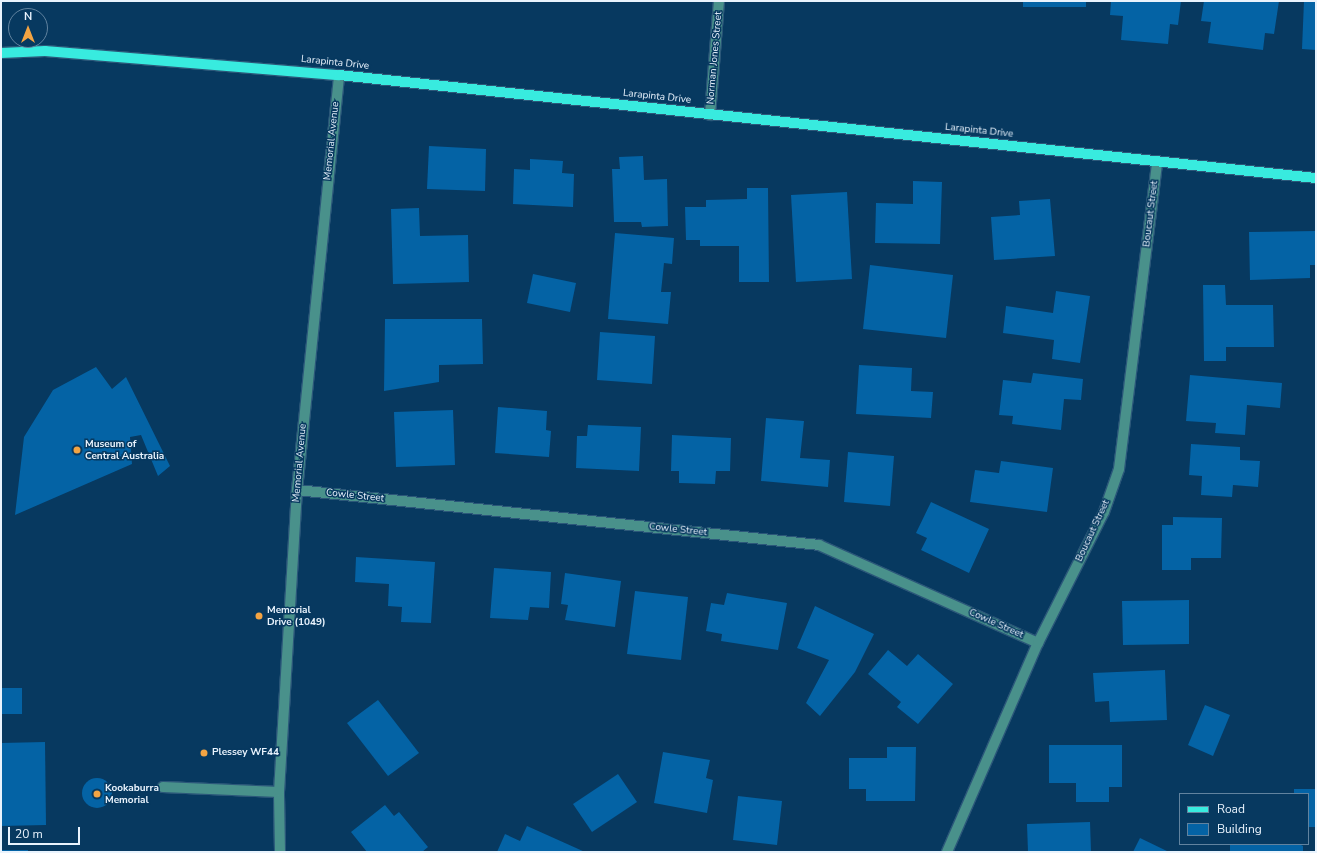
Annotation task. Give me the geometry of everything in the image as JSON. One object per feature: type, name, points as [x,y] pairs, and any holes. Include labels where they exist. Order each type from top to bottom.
[{"type":"main road","name":"Larapinta Drive","points":[[1,53],[76,53],[339,75],[1314,178]]},
{"type":"street","name":"Norman Jones Street","points":[[710,115],[719,1]]},
{"type":"street","name":"Memorial Avenue","points":[[280,852],[279,792],[297,490],[339,75]]},
{"type":"street","name":"Boucaut Street","points":[[947,852],[1038,643],[1104,512],[1119,469],[1157,162]]},
{"type":"street","name":"Cowle Street","points":[[297,490],[819,545],[1038,643]]},
{"type":"street","points":[[163,787],[279,792]]},
{"type":"building","points":[[1023,1],[1086,1],[1086,7],[1023,7]]},
{"type":"building","points":[[1111,1],[1181,1],[1178,25],[1170,24],[1168,44],[1121,40],[1123,16],[1110,15]]},
{"type":"building","points":[[1204,1],[1279,1],[1274,34],[1265,33],[1263,50],[1208,43],[1211,22],[1201,21]]},
{"type":"building","points":[[1304,1],[1316,1],[1316,50],[1302,49]]},
{"type":"building","points":[[429,146],[486,149],[485,191],[427,189]]},
{"type":"building","points":[[643,156],[644,180],[667,179],[668,226],[642,227],[641,222],[614,222],[612,169],[620,169],[619,157]]},
{"type":"building","points":[[530,159],[563,161],[562,173],[574,174],[573,207],[513,204],[514,169],[530,170]]},
{"type":"building","points":[[913,181],[942,182],[940,244],[875,243],[876,203],[913,204]]},
{"type":"building","points":[[747,188],[768,188],[769,282],[739,282],[739,246],[700,246],[700,240],[686,240],[685,207],[706,207],[706,200],[747,199]]},
{"type":"building","points":[[847,192],[852,279],[796,282],[791,195]]},
{"type":"building","points":[[1050,199],[1055,256],[994,260],[991,217],[1020,215],[1019,201]]},
{"type":"building","points":[[419,208],[420,236],[468,235],[469,282],[393,284],[391,209]]},
{"type":"building","points":[[1316,231],[1316,265],[1310,265],[1310,278],[1250,280],[1249,232]]},
{"type":"building","points":[[615,233],[674,238],[672,264],[664,263],[661,292],[671,292],[668,324],[608,319]]},
{"type":"building","points":[[870,265],[953,275],[946,338],[863,329]]},
{"type":"building","points":[[533,274],[576,283],[570,312],[527,303]]},
{"type":"building","points":[[1203,285],[1225,285],[1226,305],[1273,305],[1274,347],[1226,347],[1226,361],[1204,361]]},
{"type":"building","points":[[1056,291],[1090,296],[1080,363],[1052,359],[1054,340],[1003,333],[1006,306],[1053,313]]},
{"type":"building","points":[[385,319],[482,319],[483,364],[439,365],[439,382],[384,391]]},
{"type":"building","points":[[600,332],[655,336],[652,384],[597,380]]},
{"type":"building","points":[[859,365],[912,368],[911,391],[933,392],[931,418],[856,414]]},
{"type":"building","name":"Museum of Central Australia","points":[[96,367],[112,389],[126,377],[170,466],[158,476],[141,435],[130,437],[132,464],[15,515],[24,437],[53,390]]},
{"type":"building","points":[[1033,373],[1083,379],[1081,400],[1064,399],[1061,430],[1012,424],[1013,416],[999,415],[1003,380],[1031,383]]},
{"type":"building","points":[[1190,375],[1282,383],[1280,408],[1247,405],[1245,435],[1215,433],[1216,423],[1186,421]]},
{"type":"building","points":[[498,407],[547,411],[546,430],[551,431],[549,457],[495,453]]},
{"type":"building","points":[[453,410],[455,465],[396,467],[394,412]]},
{"type":"building","points":[[766,418],[804,421],[800,458],[830,460],[828,487],[761,481]]},
{"type":"building","points":[[588,425],[641,427],[639,471],[576,468],[577,436],[587,436]]},
{"type":"building","points":[[672,435],[731,438],[730,471],[716,471],[715,484],[679,483],[679,471],[671,471]]},
{"type":"building","points":[[1191,444],[1240,447],[1240,460],[1260,461],[1258,487],[1233,485],[1232,497],[1201,495],[1202,476],[1189,475]]},
{"type":"building","points":[[848,452],[894,456],[890,506],[844,502]]},
{"type":"building","points":[[1001,461],[1053,468],[1047,512],[970,502],[975,470],[999,473]]},
{"type":"building","points":[[931,502],[989,529],[969,573],[921,550],[927,538],[916,533]]},
{"type":"building","points":[[1173,517],[1222,518],[1221,558],[1191,558],[1191,570],[1162,570],[1162,525],[1173,525]]},
{"type":"building","points":[[356,557],[435,562],[431,623],[401,622],[402,607],[388,606],[389,584],[355,582]]},
{"type":"building","points":[[494,568],[551,572],[549,608],[530,607],[528,620],[490,618]]},
{"type":"building","points":[[565,573],[621,581],[615,627],[565,620],[568,605],[561,604]]},
{"type":"building","points":[[635,591],[688,597],[681,660],[627,654]]},
{"type":"building","points":[[727,593],[787,603],[778,650],[721,641],[722,634],[706,631],[711,603],[724,605]]},
{"type":"building","points":[[1189,600],[1189,644],[1123,645],[1122,601]]},
{"type":"building","points":[[815,606],[874,634],[855,672],[820,716],[806,703],[829,660],[797,648]]},
{"type":"building","points":[[888,650],[907,666],[918,654],[953,684],[918,724],[897,707],[901,702],[868,674]]},
{"type":"building","points":[[1165,670],[1167,720],[1110,722],[1109,701],[1095,702],[1093,673]]},
{"type":"building","points":[[1,688],[22,688],[22,714],[1,714]]},
{"type":"building","points":[[378,700],[419,753],[388,776],[347,723]]},
{"type":"building","points":[[1205,705],[1230,715],[1213,756],[1188,745]]},
{"type":"building","points":[[45,742],[46,825],[1,826],[1,743]]},
{"type":"building","points":[[1049,745],[1122,745],[1122,787],[1109,787],[1109,802],[1076,802],[1076,783],[1049,783]]},
{"type":"building","points":[[887,747],[916,747],[915,801],[866,801],[866,789],[849,789],[849,758],[887,758]]},
{"type":"building","points":[[663,752],[710,760],[706,778],[713,780],[707,813],[654,803]]},
{"type":"building","points":[[618,774],[637,802],[592,832],[573,804]]},
{"type":"building","name":"Kookaburra Memorial","points":[[97,778],[108,782],[112,793],[108,804],[97,808],[86,804],[82,793],[86,782]]},
{"type":"building","points":[[1294,789],[1316,789],[1316,827],[1309,827],[1309,793],[1294,793]]},
{"type":"building","points":[[738,796],[782,801],[777,845],[733,840]]},
{"type":"building","points":[[385,805],[394,816],[399,812],[428,847],[422,852],[367,852],[351,832]]},
{"type":"building","points":[[1090,822],[1091,852],[1028,852],[1027,824]]},
{"type":"building","points":[[527,826],[585,852],[497,852],[505,834],[520,841]]},
{"type":"building","points":[[1140,838],[1169,852],[1133,852]]},
{"type":"building","points":[[1230,845],[1303,846],[1303,852],[1230,852]]},
{"type":"building","points":[[1,850],[28,850],[28,852],[1,852]]},
{"type":"place","name":"Museum of Central Australia","points":[[77,450]]},
{"type":"place","name":"Memorial Drive (1049)","points":[[259,616]]},
{"type":"place","name":"Plessey WF44","points":[[204,753]]},
{"type":"place","name":"Kookaburra Memorial","points":[[97,794]]}]
